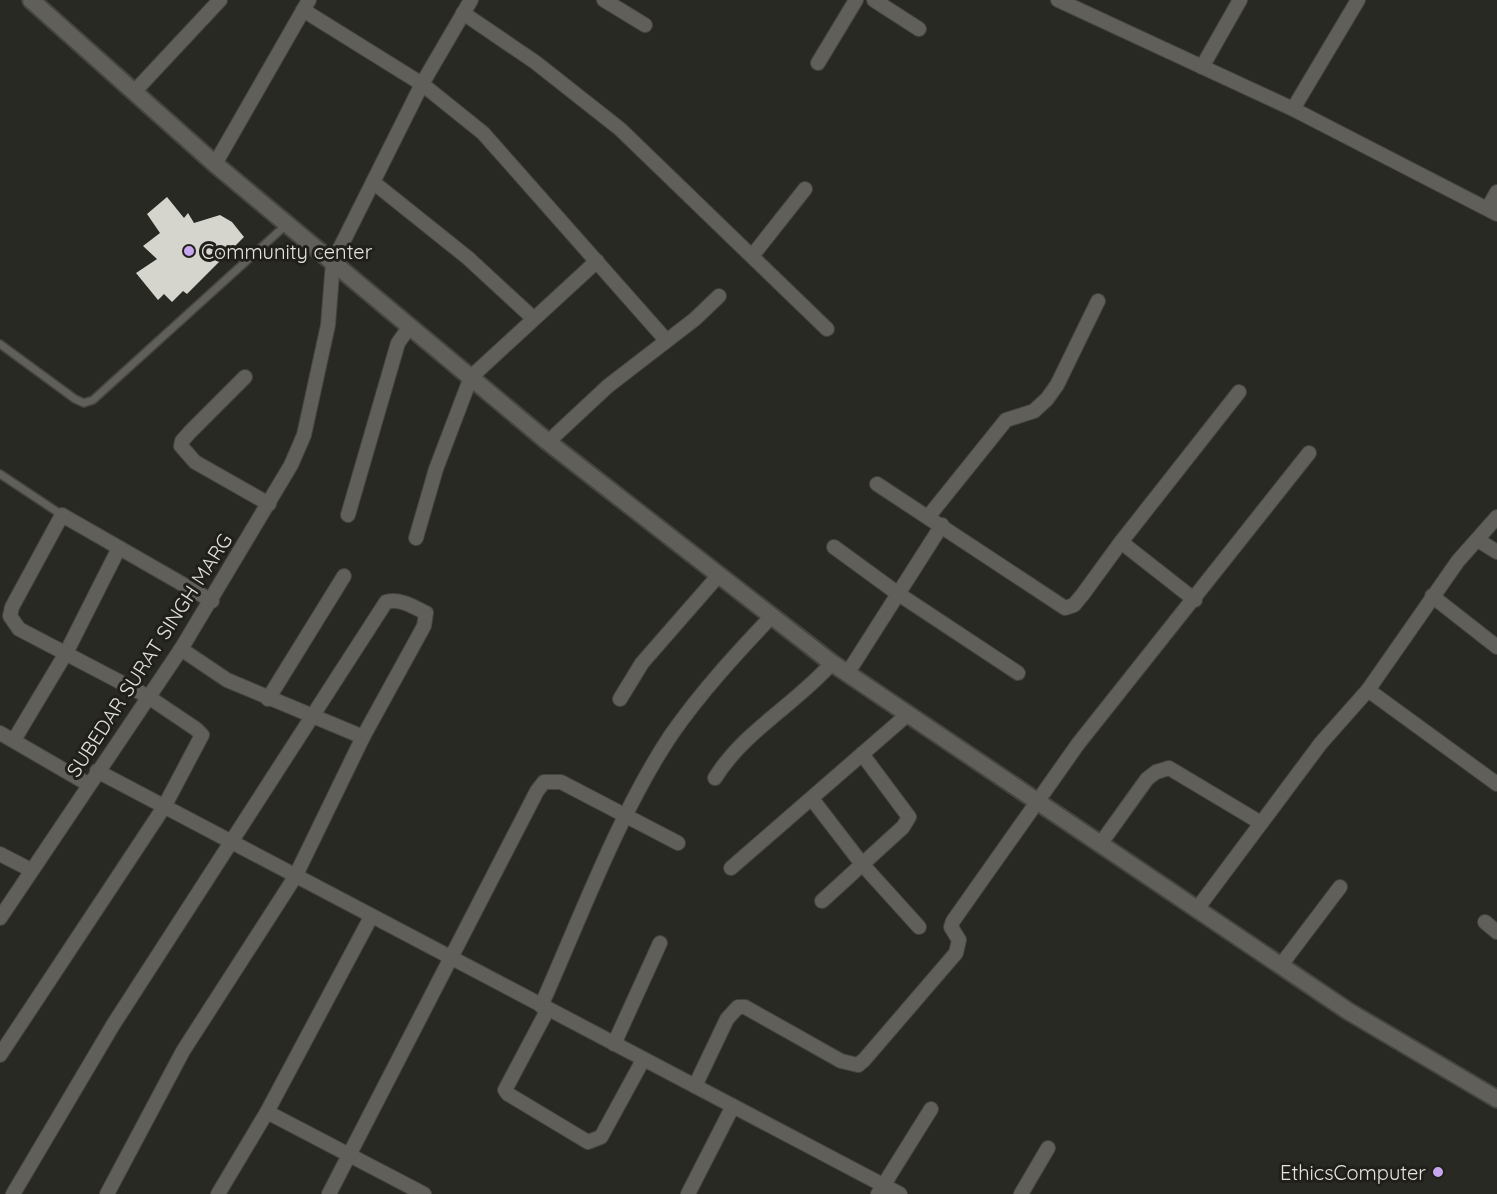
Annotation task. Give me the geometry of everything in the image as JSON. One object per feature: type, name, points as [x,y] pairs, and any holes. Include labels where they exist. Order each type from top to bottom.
[{"type":"street","points":[[31,0],[215,164],[548,442],[832,663],[1348,1011],[1497,1099]]},
{"type":"street","points":[[134,92],[220,0]]},
{"type":"street","points":[[333,262],[422,84],[471,0]]},
{"type":"street","points":[[604,0],[645,25]]},
{"type":"street","points":[[818,63],[856,0]]},
{"type":"street","points":[[874,0],[919,28]]},
{"type":"street","points":[[1058,0],[1077,4],[1202,67],[1293,109],[1493,211],[1497,192]]},
{"type":"street","points":[[1202,67],[1240,0]]},
{"type":"street","points":[[1293,109],[1358,0]]},
{"type":"street","points":[[215,164],[306,5],[422,84],[483,133],[666,340]]},
{"type":"street","points":[[463,13],[535,62],[620,129],[827,329]]},
{"type":"street","points":[[373,182],[468,258],[533,318]]},
{"type":"street","points":[[752,256],[806,189]]},
{"type":"street","points":[[416,538],[436,469],[471,377],[597,261]]},
{"type":"street","name":"SUBEDAR SURAT SINGH MARG","points":[[0,918],[212,601],[291,465],[304,435],[328,325],[333,262]]},
{"type":"street","points":[[548,442],[608,387],[666,340],[695,320],[719,296]]},
{"type":"street","points":[[928,516],[1006,420],[1034,411],[1047,399],[1057,386],[1098,301]]},
{"type":"street","points":[[348,515],[398,344],[410,326]]},
{"type":"street","points":[[245,377],[186,437],[181,446],[203,466],[269,504]]},
{"type":"street","points":[[877,484],[1065,608],[1074,605],[1083,594],[1239,392]]},
{"type":"street","points":[[695,1086],[727,1019],[738,1007],[745,1007],[841,1061],[858,1065],[864,1060],[956,953],[959,940],[951,927],[953,921],[1078,744],[1195,600],[1309,453]]},
{"type":"street","points":[[0,1055],[164,807],[202,735],[147,696],[19,628],[10,616],[12,607],[62,515],[212,601]]},
{"type":"street","points":[[1197,909],[1321,743],[1368,690],[1458,561],[1497,517]]},
{"type":"street","points":[[847,674],[942,525]]},
{"type":"street","points":[[1478,540],[1497,552]]},
{"type":"street","points":[[1121,542],[1195,600]]},
{"type":"street","points":[[834,547],[897,593],[1018,673]]},
{"type":"street","points":[[14,740],[66,653],[119,549]]},
{"type":"street","points":[[268,699],[344,576]]},
{"type":"street","points":[[620,699],[642,663],[718,576]]},
{"type":"street","points":[[1432,596],[1497,647]]},
{"type":"street","points":[[13,1194],[112,1025],[386,602],[399,601],[426,614],[427,618],[363,737],[295,877],[183,1051],[107,1194]]},
{"type":"street","points":[[643,1060],[601,1137],[588,1142],[505,1090],[545,1008],[627,815],[670,736],[717,674],[771,617]]},
{"type":"street","points":[[181,649],[227,680],[310,717],[363,737]]},
{"type":"street","points":[[715,778],[725,762],[745,741],[809,687],[832,663]]},
{"type":"street","points":[[1368,690],[1497,784]]},
{"type":"street","points":[[731,868],[907,715]]},
{"type":"street","points":[[0,733],[88,784]]},
{"type":"street","points":[[822,901],[903,827],[909,817],[862,754]]},
{"type":"street","points":[[1101,843],[1147,779],[1156,772],[1169,768],[1261,824]]},
{"type":"street","points":[[97,771],[734,1106],[880,1189],[900,1194]]},
{"type":"street","points":[[329,1194],[537,791],[544,782],[561,782],[678,843]]},
{"type":"street","points":[[812,799],[862,864],[919,927]]},
{"type":"street","points":[[0,854],[31,870]]},
{"type":"street","points":[[1281,965],[1340,887]]},
{"type":"street","points":[[218,1194],[267,1112],[371,917]]},
{"type":"street","points":[[1485,922],[1497,932]]},
{"type":"street","points":[[614,1044],[660,943]]},
{"type":"street","points":[[688,1194],[734,1106]]},
{"type":"street","points":[[880,1189],[931,1109]]},
{"type":"street","points":[[267,1112],[424,1194]]},
{"type":"street","points":[[1022,1194],[1048,1148]]},
{"type":"street","points":[[0,1191],[6,1194]]},
{"type":"lane","points":[[0,344],[75,399],[84,403],[93,400],[287,224]]},
{"type":"lane","points":[[0,474],[62,515]]},
{"type":"building","name":"Community center","points":[[167,197],[184,218],[188,213],[194,223],[220,215],[232,222],[244,237],[187,294],[183,291],[172,302],[164,294],[158,300],[136,273],[157,259],[143,246],[160,233],[147,214]]},
{"type":"place","name":"Community center","points":[[189,251]]},
{"type":"place","name":"EthicsComputer","points":[[1438,1172]]}]
